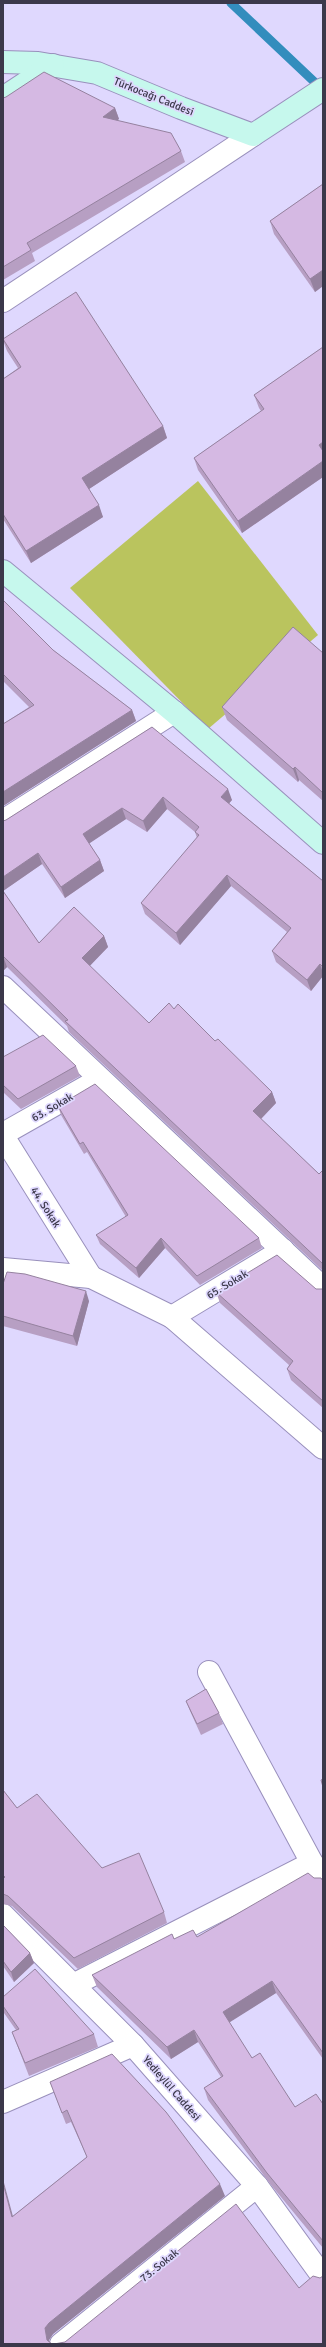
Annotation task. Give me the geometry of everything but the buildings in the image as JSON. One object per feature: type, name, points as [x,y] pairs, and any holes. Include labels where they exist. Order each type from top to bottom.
[{"type":"street","name":"Türkocağı Caddesi","points":[[3,62],[46,64],[97,73],[181,108],[253,135]]},
{"type":"street","points":[[3,86],[46,64]]},
{"type":"street","points":[[3,98],[46,64]]},
{"type":"street","points":[[3,301],[323,89]]},
{"type":"street","points":[[3,571],[174,712],[323,843]]},
{"type":"street","points":[[3,821],[174,712]]},
{"type":"street","points":[[3,987],[323,1288]]},
{"type":"street","name":"63. Sokak","points":[[3,1135],[100,1079]]},
{"type":"street","name":"44. Sokak","points":[[3,1135],[91,1277]]},
{"type":"street","name":"65. Sokak","points":[[172,1317],[283,1250]]},
{"type":"street","points":[[3,1269],[91,1277],[172,1317],[323,1448]]},
{"type":"street","points":[[75,1984],[318,1870],[209,1672]]},
{"type":"street","name":"Yedieylül Caddesi","points":[[3,1915],[75,1984],[133,2044],[257,2186],[323,2277]]},
{"type":"street","points":[[3,2102],[133,2044]]},
{"type":"street","name":"73. Sokak","points":[[61,2344],[257,2186]]},
{"type":"green space","points":[[198,481],[318,635],[208,729],[70,588]]},
{"type":"waterway","points":[[231,3],[323,90]]}]
